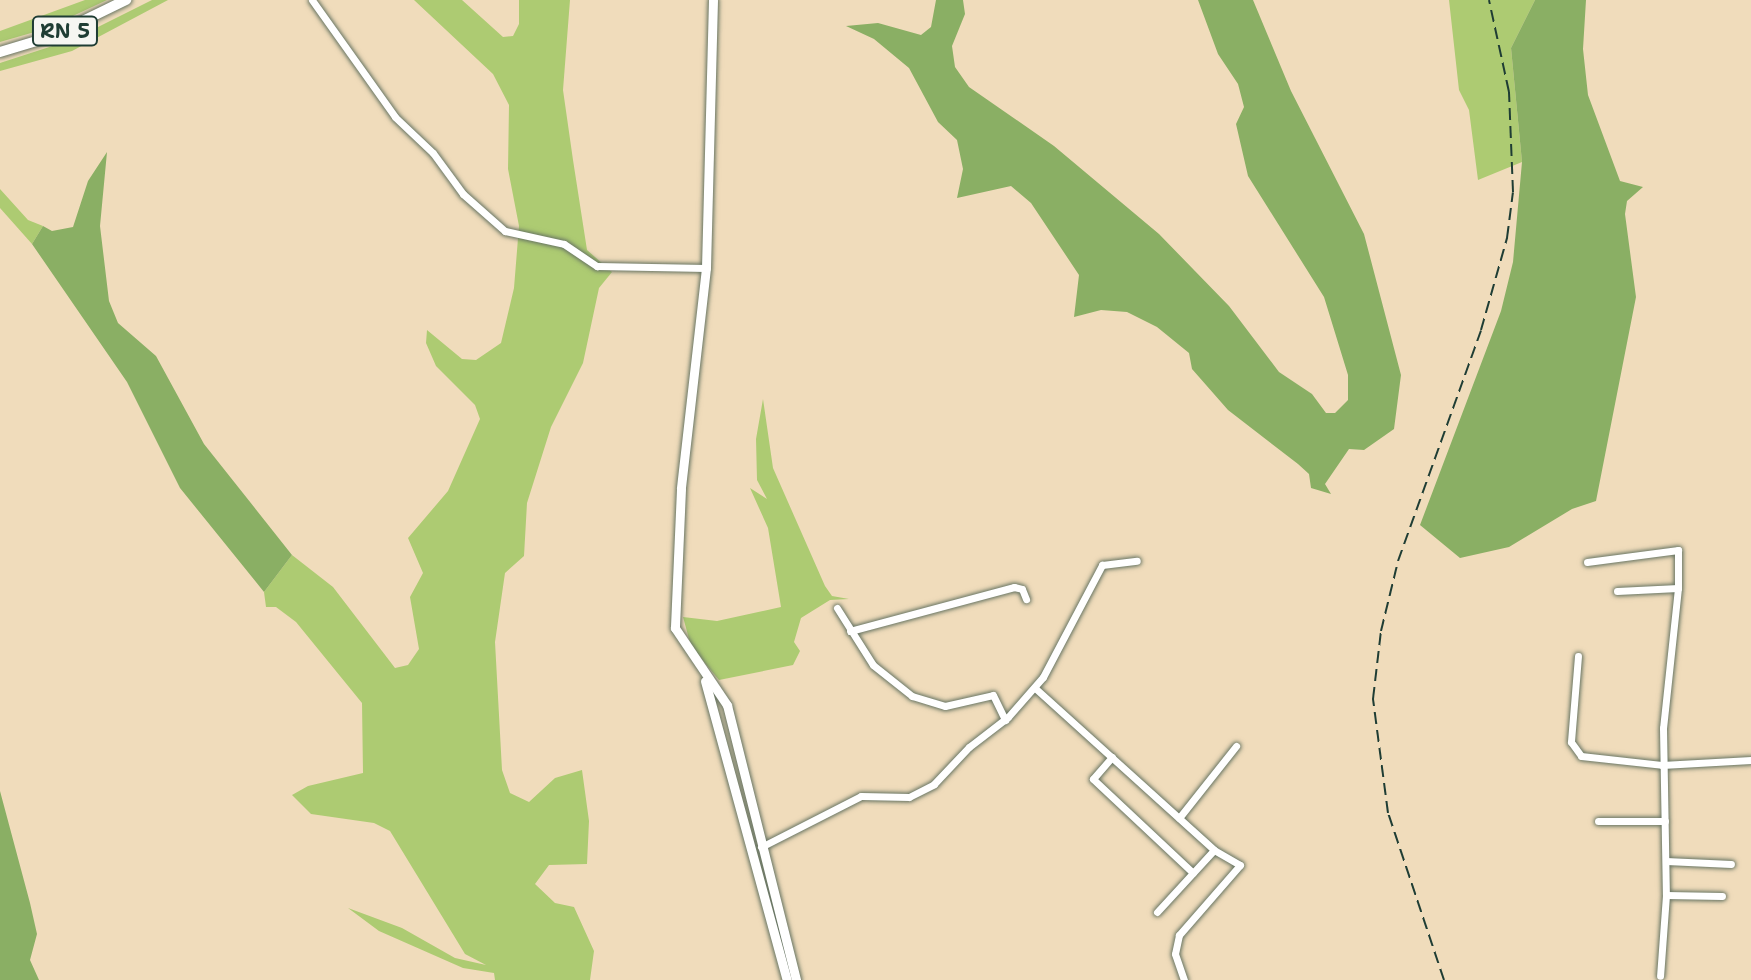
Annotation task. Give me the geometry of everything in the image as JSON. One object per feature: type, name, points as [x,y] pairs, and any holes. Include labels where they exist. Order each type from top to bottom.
[{"type":"main road","name":"RN 5","points":[[0,52],[50,37],[126,0]]},
{"type":"street","points":[[312,0],[395,117],[433,153],[463,194],[505,231],[564,244],[597,266],[706,268]]},
{"type":"street","points":[[713,0],[706,268],[681,489],[675,628],[702,674],[727,705],[765,845],[796,980]]},
{"type":"street","points":[[1587,562],[1678,550],[1678,588],[1662,765],[1666,895],[1660,976]]},
{"type":"street","points":[[752,852],[861,796],[918,795],[1005,720],[1035,688],[1064,646],[1102,565],[1137,561]]},
{"type":"street","points":[[850,631],[1014,587],[1022,589],[1026,599]]},
{"type":"street","points":[[1617,591],[1678,588]]},
{"type":"street","points":[[837,608],[873,665],[912,696],[945,706],[993,695],[1005,720]]},
{"type":"street","points":[[1578,656],[1571,742],[1575,751],[1588,759],[1662,765],[1751,760]]},
{"type":"street","points":[[702,674],[787,980]]},
{"type":"street","points":[[1035,688],[1214,850],[1240,865],[1176,942],[1184,980]]},
{"type":"street","points":[[1179,818],[1236,746]]},
{"type":"street","points":[[1112,757],[1093,779],[1193,873]]},
{"type":"street","points":[[1598,821],[1665,821]]},
{"type":"street","points":[[747,835],[761,830]]},
{"type":"street","points":[[1157,912],[1214,850]]},
{"type":"street","points":[[1666,861],[1731,864]]},
{"type":"street","points":[[1666,895],[1722,896]]},
{"type":"green space","points":[[85,0],[107,0],[45,29],[0,42],[0,31]]},
{"type":"green space","points":[[152,0],[168,0],[72,51],[0,71],[0,63],[74,39]]},
{"type":"green space","points":[[414,0],[462,0],[503,37],[513,36],[519,24],[519,0],[570,0],[563,90],[573,160],[587,250],[612,272],[599,288],[583,363],[551,427],[527,503],[524,556],[505,573],[495,642],[502,770],[510,793],[529,802],[555,778],[582,770],[589,821],[587,864],[549,865],[535,884],[555,903],[574,907],[594,951],[590,980],[495,980],[494,973],[463,968],[379,931],[348,908],[402,928],[455,958],[486,965],[465,954],[390,831],[374,823],[311,814],[292,795],[308,786],[363,773],[362,703],[296,622],[276,607],[266,607],[264,592],[292,555],[333,587],[395,668],[408,665],[419,649],[410,597],[423,573],[408,538],[448,491],[480,419],[475,405],[436,366],[426,343],[427,330],[462,359],[476,360],[501,343],[514,288],[519,226],[508,169],[509,105],[493,74]]},
{"type":"green space","points":[[936,0],[963,0],[965,14],[952,46],[955,67],[969,87],[1054,146],[1159,234],[1229,306],[1279,372],[1312,394],[1326,413],[1335,413],[1348,400],[1348,375],[1324,297],[1248,176],[1236,124],[1244,107],[1238,84],[1218,54],[1198,0],[1253,0],[1291,91],[1364,234],[1401,375],[1394,429],[1364,450],[1349,449],[1325,484],[1331,494],[1311,488],[1309,474],[1228,410],[1192,369],[1189,353],[1157,327],[1127,312],[1101,310],[1074,317],[1079,275],[1031,203],[1011,186],[957,198],[963,169],[957,140],[938,122],[909,68],[874,39],[846,26],[878,23],[921,35],[931,27]]},
{"type":"green space","points":[[1449,0],[1535,0],[1511,48],[1522,162],[1478,180],[1469,110],[1459,90]]},
{"type":"green space","points":[[1535,0],[1586,0],[1583,49],[1588,95],[1620,181],[1643,187],[1627,201],[1625,214],[1636,297],[1596,501],[1572,509],[1509,547],[1460,558],[1420,525],[1501,311],[1513,262],[1522,162],[1511,48]]},
{"type":"green space","points":[[107,152],[100,226],[109,301],[118,323],[156,356],[204,444],[292,555],[264,592],[180,488],[127,382],[32,244],[43,226],[52,231],[73,227],[88,181]]},
{"type":"green space","points":[[0,189],[28,220],[43,226],[32,244],[0,208]]},
{"type":"green space","points":[[763,399],[773,468],[825,586],[832,596],[849,599],[830,600],[801,618],[794,642],[800,651],[793,665],[719,680],[691,646],[683,617],[717,621],[781,607],[768,528],[750,488],[767,499],[757,480],[756,439]]},
{"type":"green space","points":[[0,791],[37,934],[30,960],[39,980],[0,980]]},
{"type":"railway","points":[[1444,980],[1388,813],[1373,699],[1381,631],[1398,561],[1481,330],[1507,238],[1513,192],[1509,92],[1489,0]]}]
